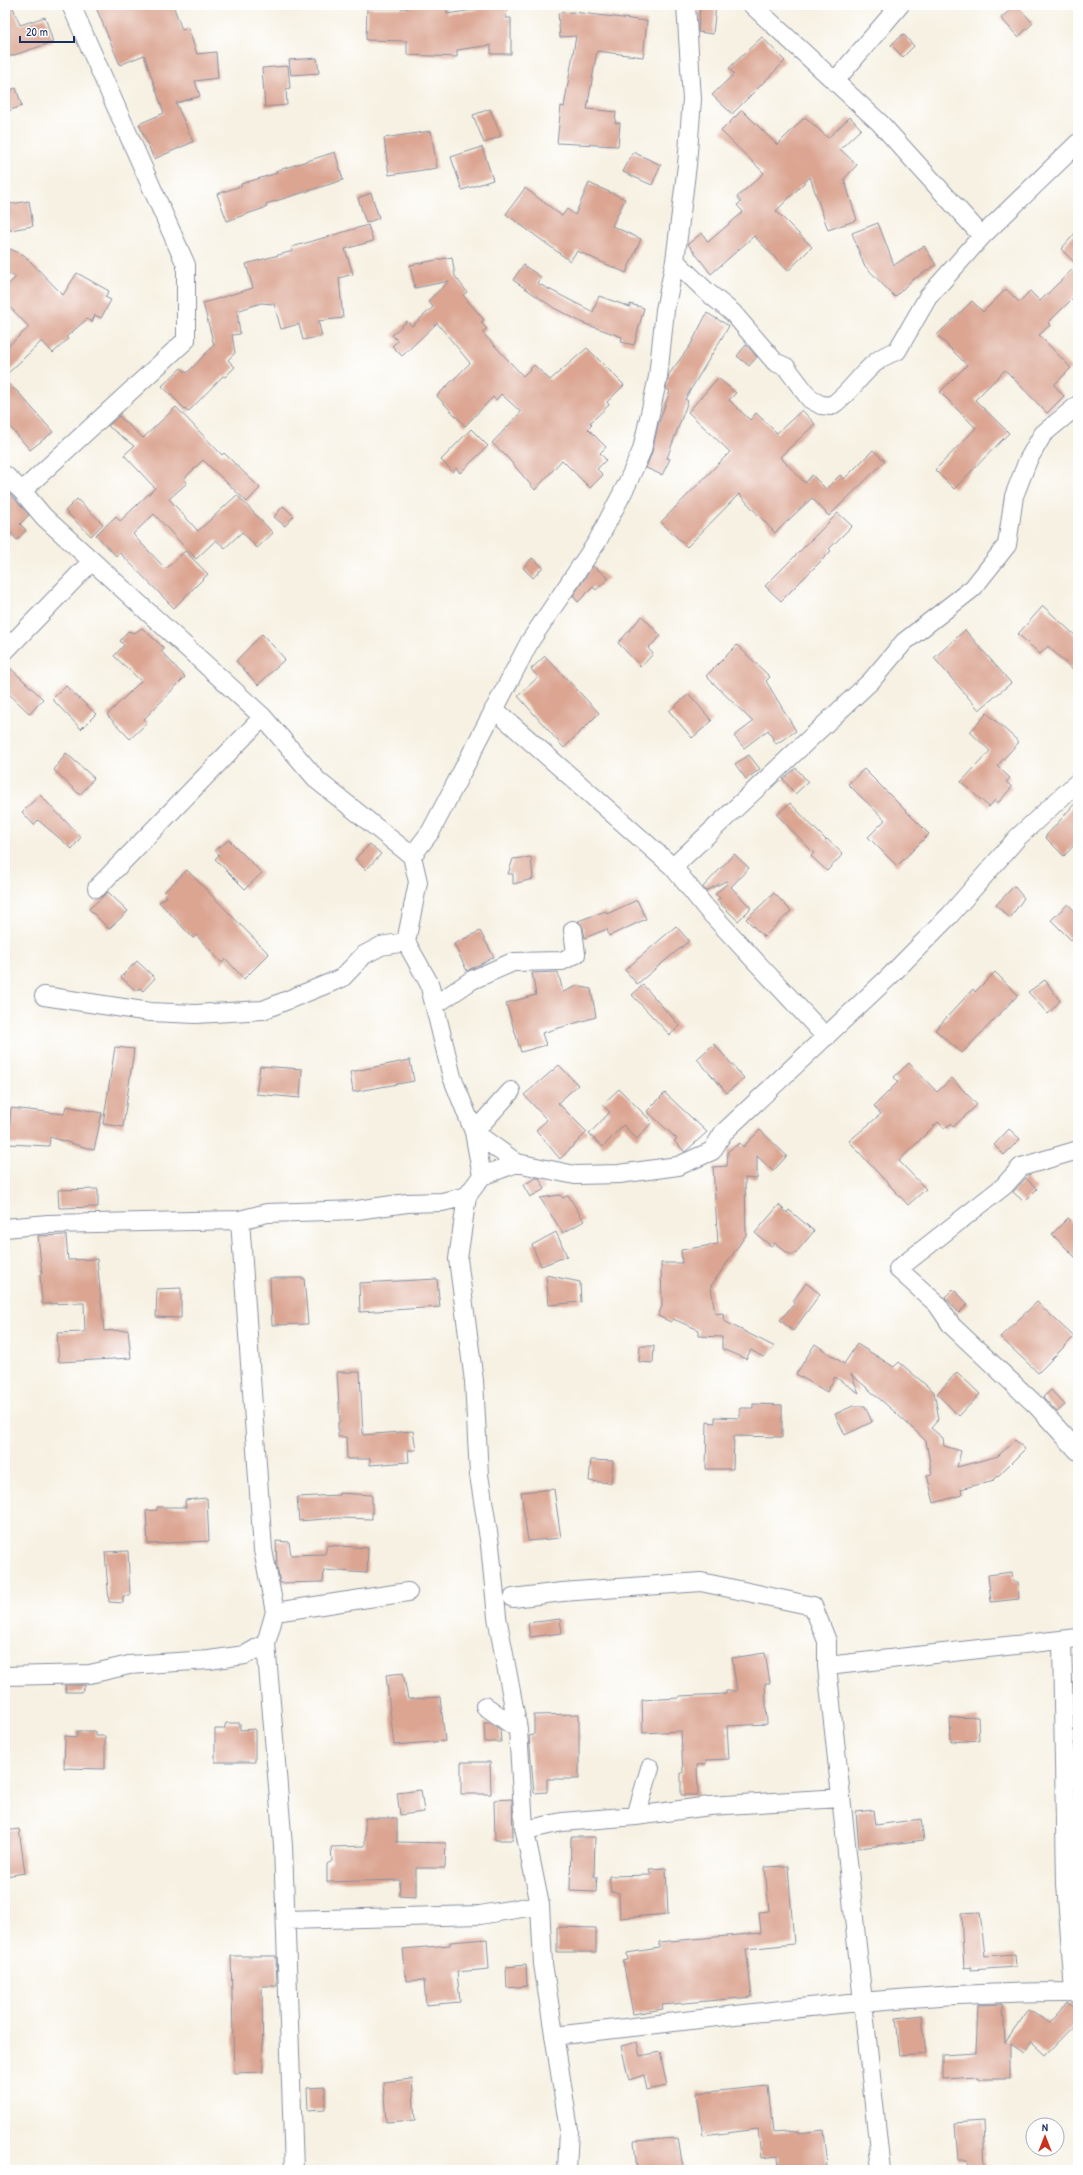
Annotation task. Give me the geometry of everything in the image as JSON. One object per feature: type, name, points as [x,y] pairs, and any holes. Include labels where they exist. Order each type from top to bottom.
[{"type":"street","points":[[22,491],[186,340],[186,265],[71,5]]},
{"type":"street","points":[[412,856],[431,831],[530,641],[597,542],[627,484],[642,450],[658,377],[665,310],[675,261],[687,165],[692,99],[686,5]]},
{"type":"street","points":[[752,5],[880,123],[982,236]]},
{"type":"street","points":[[835,81],[900,5]]},
{"type":"street","points":[[675,261],[706,291],[733,313],[775,362],[786,367],[810,399],[821,404],[831,406],[843,399],[853,383],[872,363],[885,354],[896,351],[928,297],[982,236],[1078,143]]},
{"type":"street","points":[[673,867],[871,681],[904,642],[973,588],[1007,545],[1014,496],[1028,460],[1043,434],[1078,405]]},
{"type":"street","points":[[5,475],[22,491],[44,517],[263,717],[318,781],[412,856],[418,882],[406,942],[429,983],[452,1077],[474,1132],[482,1176]]},
{"type":"street","points":[[5,651],[92,561]]},
{"type":"street","points":[[494,709],[673,867],[706,908],[826,1036]]},
{"type":"street","points":[[97,888],[263,717]]},
{"type":"street","points":[[474,1132],[517,1163],[575,1175],[619,1174],[678,1166],[712,1151],[724,1133],[950,915],[1018,837],[1078,782]]},
{"type":"street","points":[[435,1005],[472,980],[513,962],[562,961],[576,954],[573,930]]},
{"type":"street","points":[[44,996],[150,1012],[196,1014],[263,1010],[342,978],[364,955],[381,946],[406,942]]},
{"type":"street","points":[[474,1132],[511,1091]]},
{"type":"street","points":[[1078,1150],[1021,1167],[1004,1186],[898,1269],[937,1304],[952,1326],[1037,1406],[1078,1451]]},
{"type":"street","points":[[517,1163],[482,1176],[467,1196],[458,1259],[474,1381],[479,1475],[490,1546],[497,1617],[518,1729],[524,1827],[540,1905],[543,1964],[569,2130],[568,2170]]},
{"type":"street","points":[[5,1228],[48,1224],[240,1220],[267,1213],[357,1210],[407,1203],[442,1202],[467,1196]]},
{"type":"street","points":[[240,1220],[263,1550],[275,1612],[266,1643],[283,1846],[294,2170]]},
{"type":"street","points":[[513,1598],[562,1592],[701,1582],[813,1606],[827,1641],[827,1666],[881,2170]]},
{"type":"street","points":[[275,1612],[408,1592]]},
{"type":"street","points":[[554,2036],[863,2001],[972,1993],[1076,1994],[1066,1884],[1070,1640],[827,1666]]},
{"type":"street","points":[[5,1676],[90,1674],[129,1665],[209,1660],[245,1655],[266,1643]]},
{"type":"street","points":[[484,1706],[518,1729]]},
{"type":"street","points":[[636,1816],[650,1768]]},
{"type":"street","points":[[524,1827],[535,1828],[562,1822],[636,1816],[709,1806],[841,1798]]},
{"type":"street","points":[[286,1920],[480,1915],[540,1905]]},
{"type":"building","points":[[5,5],[12,5],[20,25],[45,17],[53,42],[5,58]]},
{"type":"building","points":[[95,5],[173,5],[182,30],[188,28],[197,54],[216,52],[218,78],[195,81],[200,96],[176,103],[193,142],[154,159],[139,124],[164,113],[144,55],[120,65]]},
{"type":"building","points":[[408,5],[447,5],[447,14],[507,5],[506,18],[511,18],[511,54],[491,54],[491,45],[457,50],[457,57],[407,55],[407,41],[366,40],[367,8],[408,8]]},
{"type":"building","points":[[700,5],[716,5],[713,34],[698,32]]},
{"type":"building","points":[[1016,5],[1033,23],[1018,37],[1001,18]]},
{"type":"building","points":[[573,12],[647,21],[643,57],[597,51],[587,109],[616,112],[615,123],[620,123],[618,146],[557,143],[561,106],[564,107],[576,36],[560,37],[558,13]]},
{"type":"building","points":[[903,34],[914,46],[903,57],[891,45]]},
{"type":"building","points":[[762,37],[785,61],[732,114],[712,95],[734,74],[729,68]]},
{"type":"building","points":[[317,58],[319,73],[291,75],[289,60]]},
{"type":"building","points":[[288,66],[290,88],[286,89],[287,105],[265,107],[262,68]]},
{"type":"building","points":[[16,88],[22,106],[5,112],[5,92]]},
{"type":"building","points":[[490,109],[501,136],[484,143],[473,115]]},
{"type":"building","points":[[742,110],[777,145],[805,117],[828,138],[850,117],[861,129],[840,149],[857,165],[844,179],[857,220],[828,230],[810,177],[776,211],[812,247],[788,271],[754,236],[711,274],[688,244],[702,233],[708,242],[743,212],[737,205],[741,202],[737,197],[764,173],[721,131]]},
{"type":"building","points":[[431,131],[437,168],[389,175],[384,138]]},
{"type":"building","points":[[482,147],[493,180],[462,190],[451,157]]},
{"type":"building","points":[[335,152],[343,180],[266,204],[267,207],[227,221],[217,194],[241,186],[241,184],[277,173],[276,171]]},
{"type":"building","points":[[633,152],[661,165],[652,185],[623,172]]},
{"type":"building","points":[[589,183],[625,199],[612,226],[641,239],[626,273],[577,251],[570,261],[506,214],[525,188],[562,216],[567,209],[575,215]]},
{"type":"building","points":[[371,193],[379,218],[366,223],[358,198]]},
{"type":"building","points":[[29,201],[33,226],[5,231],[5,205]]},
{"type":"building","points":[[878,223],[894,265],[924,246],[936,265],[911,281],[895,297],[864,265],[852,233]]},
{"type":"building","points":[[368,225],[373,241],[345,249],[353,274],[339,278],[343,318],[318,321],[322,336],[303,340],[299,324],[281,329],[274,304],[261,303],[237,311],[240,334],[232,335],[235,353],[228,360],[235,367],[225,377],[223,376],[188,412],[162,386],[181,368],[187,373],[214,345],[203,303],[253,288],[246,264],[293,251],[292,247]]},
{"type":"building","points":[[1078,230],[1078,293],[1048,323],[1050,325],[1039,335],[1071,368],[1054,385],[1064,396],[1047,413],[1005,370],[975,400],[1009,433],[954,489],[935,470],[976,428],[940,392],[967,365],[937,335],[972,301],[983,312],[1006,289],[1019,302],[1030,291],[1040,301],[1077,265],[1061,249]]},
{"type":"building","points":[[5,247],[24,255],[63,295],[77,273],[109,291],[105,297],[111,300],[101,318],[95,315],[92,322],[87,319],[66,337],[68,339],[53,353],[42,341],[5,376],[5,349],[29,327],[5,302],[5,288],[16,277],[5,272]]},
{"type":"building","points":[[452,257],[455,276],[467,292],[463,295],[484,320],[481,322],[487,329],[482,332],[523,376],[534,365],[550,380],[587,348],[624,385],[607,402],[609,405],[590,423],[592,425],[588,429],[606,447],[600,453],[606,460],[597,469],[603,475],[590,488],[562,460],[535,490],[506,456],[492,443],[521,412],[501,394],[496,400],[493,397],[465,426],[437,396],[470,363],[437,323],[402,356],[392,346],[398,341],[392,335],[407,321],[412,326],[433,307],[428,301],[449,281],[415,288],[410,265]]},
{"type":"building","points":[[523,265],[541,277],[537,283],[593,312],[599,296],[630,307],[630,304],[644,308],[634,345],[621,342],[622,337],[583,323],[554,308],[513,280]]},
{"type":"building","points":[[707,313],[729,326],[685,399],[688,401],[667,458],[670,459],[662,475],[646,468],[652,452],[658,425],[670,391],[666,389],[669,374],[690,346]]},
{"type":"building","points":[[746,345],[757,357],[749,366],[737,356]]},
{"type":"building","points":[[718,378],[736,393],[729,400],[750,420],[756,413],[777,433],[802,410],[815,424],[780,457],[805,483],[812,475],[826,489],[840,475],[844,479],[873,450],[885,461],[829,516],[812,498],[775,533],[739,494],[687,547],[661,522],[730,452],[688,412]]},
{"type":"building","points":[[5,381],[19,393],[53,432],[30,450],[5,421]]},
{"type":"building","points":[[176,407],[222,455],[224,453],[260,488],[247,502],[203,460],[184,479],[187,483],[169,499],[198,531],[237,495],[273,533],[257,548],[242,532],[225,548],[216,540],[196,559],[154,514],[133,534],[136,538],[166,569],[185,551],[208,574],[174,608],[120,553],[116,556],[96,535],[116,516],[120,521],[155,488],[124,455],[134,446],[108,426],[119,416],[143,438]]},
{"type":"building","points":[[471,429],[488,446],[460,473],[456,468],[453,472],[441,460]]},
{"type":"building","points":[[5,489],[29,515],[20,524],[26,530],[17,540],[11,533],[5,539]]},
{"type":"building","points":[[77,499],[103,524],[91,536],[65,511]]},
{"type":"building","points":[[283,506],[294,516],[285,526],[274,517]]},
{"type":"building","points":[[838,513],[852,526],[829,549],[831,551],[781,601],[765,586]]},
{"type":"building","points":[[532,558],[543,567],[533,578],[523,568]]},
{"type":"building","points":[[593,566],[609,578],[596,590],[593,587],[578,602],[573,596]]},
{"type":"building","points":[[1043,606],[1078,638],[1078,675],[1048,646],[1040,654],[1018,634]]},
{"type":"building","points":[[642,616],[661,636],[648,648],[653,654],[641,667],[618,643]]},
{"type":"building","points":[[142,628],[164,648],[161,651],[185,677],[144,719],[147,723],[130,739],[107,715],[141,681],[114,656],[124,645],[120,641],[128,631],[134,633]]},
{"type":"building","points":[[965,630],[1011,683],[979,710],[934,658]]},
{"type":"building","points":[[262,634],[285,659],[258,685],[236,661]]},
{"type":"building","points":[[737,645],[770,677],[766,681],[796,731],[776,744],[768,730],[744,748],[734,736],[753,722],[706,676]]},
{"type":"building","points":[[545,656],[599,713],[564,748],[518,696],[538,677],[531,669]]},
{"type":"building","points":[[5,663],[43,699],[30,714],[5,690]]},
{"type":"building","points":[[66,686],[96,714],[81,729],[52,699]]},
{"type":"building","points":[[689,694],[712,721],[692,738],[669,711]]},
{"type":"building","points":[[987,713],[1019,742],[997,766],[1010,778],[1006,782],[1012,787],[998,803],[995,800],[989,807],[961,782],[990,751],[970,732]]},
{"type":"building","points":[[66,753],[94,778],[80,795],[54,770]]},
{"type":"building","points":[[749,755],[760,769],[746,779],[735,764]]},
{"type":"building","points":[[796,768],[808,782],[795,794],[783,779]]},
{"type":"building","points":[[864,769],[929,834],[897,866],[868,837],[885,820],[848,784]]},
{"type":"building","points":[[40,795],[81,837],[72,849],[38,820],[34,825],[22,812]]},
{"type":"building","points":[[1078,800],[1078,841],[1064,856],[1045,837]]},
{"type":"building","points":[[790,803],[826,840],[827,839],[843,854],[827,871],[811,856],[814,853],[777,815]]},
{"type":"building","points":[[229,840],[262,873],[245,889],[215,859],[219,855],[215,850]]},
{"type":"building","points":[[370,844],[381,854],[366,870],[355,859]]},
{"type":"building","points":[[734,854],[749,868],[731,887],[751,908],[738,921],[717,900],[720,898],[715,894],[728,883],[726,881],[706,891],[703,887]]},
{"type":"building","points":[[531,857],[533,879],[513,884],[513,874],[508,874],[513,859]]},
{"type":"building","points":[[187,870],[269,954],[244,979],[226,959],[222,963],[196,935],[193,938],[159,902],[167,897],[164,892]]},
{"type":"building","points":[[1014,886],[1024,898],[1010,918],[996,905]]},
{"type":"building","points":[[108,892],[128,911],[109,929],[89,909]]},
{"type":"building","points":[[774,893],[791,911],[764,937],[746,919]]},
{"type":"building","points":[[637,900],[646,919],[609,936],[607,929],[585,938],[583,928],[578,921],[606,911],[607,914]]},
{"type":"building","points":[[1068,904],[1078,915],[1078,934],[1071,940],[1051,920]]},
{"type":"building","points":[[676,926],[689,941],[637,984],[625,970]]},
{"type":"building","points":[[480,931],[494,957],[467,971],[454,944]]},
{"type":"building","points":[[137,961],[155,978],[143,991],[140,988],[136,991],[121,977]]},
{"type":"building","points":[[558,972],[563,992],[577,986],[591,989],[596,1017],[542,1033],[546,1045],[521,1052],[506,1003],[536,995],[532,973]]},
{"type":"building","points":[[995,972],[1018,995],[962,1053],[935,1030],[973,989],[975,992]]},
{"type":"building","points":[[1045,980],[1060,1001],[1048,1014],[1028,992]]},
{"type":"building","points":[[643,985],[680,1026],[670,1035],[632,995]]},
{"type":"building","points":[[714,1044],[744,1078],[727,1093],[697,1059]]},
{"type":"building","points":[[115,1047],[134,1049],[123,1127],[103,1124]]},
{"type":"building","points":[[410,1060],[414,1081],[353,1092],[350,1072]]},
{"type":"building","points":[[909,1063],[937,1092],[952,1078],[977,1105],[953,1127],[950,1124],[945,1129],[938,1122],[899,1161],[926,1189],[908,1205],[849,1141],[881,1114],[874,1106],[898,1082],[894,1077]]},
{"type":"building","points":[[559,1065],[578,1085],[558,1103],[587,1132],[560,1159],[536,1130],[547,1120],[524,1095]]},
{"type":"building","points":[[260,1066],[302,1069],[300,1098],[256,1094]]},
{"type":"building","points":[[619,1089],[652,1122],[637,1139],[623,1125],[603,1147],[589,1134],[610,1112],[602,1105]]},
{"type":"building","points":[[665,1093],[707,1132],[685,1152],[674,1141],[677,1139],[647,1111]]},
{"type":"building","points":[[66,1106],[102,1113],[94,1150],[50,1137],[49,1146],[8,1144],[11,1108],[64,1114]]},
{"type":"building","points":[[1009,1129],[1020,1139],[1004,1155],[994,1145]]},
{"type":"building","points":[[760,1130],[787,1156],[773,1171],[757,1156],[757,1179],[745,1178],[746,1235],[711,1286],[715,1314],[723,1313],[724,1321],[775,1347],[763,1357],[751,1350],[746,1359],[722,1349],[722,1337],[699,1336],[699,1330],[673,1319],[671,1322],[658,1316],[662,1306],[661,1263],[682,1263],[681,1250],[718,1244],[713,1167],[727,1166],[728,1151],[740,1143],[743,1147]]},
{"type":"building","points":[[536,1178],[539,1178],[545,1189],[530,1197],[523,1185]]},
{"type":"building","points":[[1026,1178],[1037,1189],[1024,1202],[1013,1192]]},
{"type":"building","points":[[98,1189],[98,1207],[59,1208],[58,1190]]},
{"type":"building","points":[[560,1195],[563,1198],[568,1195],[584,1221],[563,1233],[540,1198]]},
{"type":"building","points":[[779,1205],[787,1213],[789,1210],[814,1231],[795,1254],[789,1254],[775,1243],[771,1246],[755,1233]]},
{"type":"building","points":[[1068,1218],[1078,1228],[1078,1260],[1052,1234]]},
{"type":"building","points":[[556,1232],[567,1256],[541,1266],[532,1245]]},
{"type":"building","points":[[66,1235],[68,1260],[97,1259],[104,1331],[128,1330],[131,1358],[59,1362],[57,1333],[85,1332],[84,1303],[42,1304],[40,1274],[42,1274],[38,1236]]},
{"type":"building","points":[[546,1275],[580,1282],[581,1302],[549,1305]]},
{"type":"building","points":[[270,1278],[304,1278],[308,1324],[272,1325]]},
{"type":"building","points":[[437,1279],[440,1307],[360,1312],[359,1283]]},
{"type":"building","points":[[806,1283],[820,1294],[793,1331],[780,1320],[795,1303],[793,1301]]},
{"type":"building","points":[[181,1288],[181,1318],[156,1317],[157,1289]]},
{"type":"building","points":[[953,1289],[968,1304],[959,1313],[945,1297]]},
{"type":"building","points":[[1037,1302],[1074,1337],[1038,1373],[1000,1337]]},
{"type":"building","points":[[815,1344],[844,1364],[857,1344],[894,1367],[899,1362],[934,1392],[939,1419],[931,1428],[943,1438],[944,1446],[961,1451],[957,1467],[998,1456],[1015,1440],[1025,1449],[994,1480],[961,1489],[962,1495],[934,1503],[927,1475],[932,1474],[926,1441],[851,1374],[859,1393],[835,1377],[827,1392],[796,1374]]},
{"type":"building","points":[[640,1346],[654,1346],[653,1363],[639,1362]]},
{"type":"building","points":[[337,1372],[360,1372],[363,1435],[413,1431],[416,1450],[408,1450],[409,1462],[370,1465],[370,1459],[347,1459],[346,1437],[338,1437],[338,1422],[340,1422]]},
{"type":"building","points":[[957,1372],[980,1394],[959,1416],[937,1394]]},
{"type":"building","points":[[1051,1390],[1065,1405],[1057,1412],[1043,1397]]},
{"type":"building","points":[[753,1404],[782,1405],[782,1437],[734,1436],[733,1469],[706,1469],[707,1422],[715,1423],[715,1417],[740,1418],[740,1408],[753,1408]]},
{"type":"building","points":[[853,1406],[865,1406],[872,1422],[845,1435],[835,1414]]},
{"type":"building","points":[[591,1460],[613,1461],[611,1483],[589,1481]]},
{"type":"building","points":[[554,1489],[561,1538],[528,1541],[521,1492]]},
{"type":"building","points":[[339,1493],[372,1495],[372,1519],[338,1518],[299,1521],[297,1497],[339,1495]]},
{"type":"building","points":[[207,1498],[209,1541],[148,1544],[146,1511],[157,1510],[157,1507],[186,1507],[185,1500]]},
{"type":"building","points":[[276,1541],[289,1542],[291,1555],[325,1554],[327,1545],[368,1548],[367,1573],[324,1570],[323,1582],[280,1583],[277,1567]]},
{"type":"building","points":[[128,1551],[130,1596],[123,1596],[123,1603],[109,1602],[105,1552]]},
{"type":"building","points":[[1012,1572],[1013,1582],[1018,1582],[1019,1599],[991,1602],[988,1575]]},
{"type":"building","points":[[560,1619],[562,1633],[530,1637],[528,1623]]},
{"type":"building","points":[[765,1653],[770,1683],[765,1683],[767,1724],[727,1726],[729,1759],[706,1760],[706,1764],[697,1765],[698,1795],[681,1795],[681,1773],[683,1773],[681,1731],[643,1733],[642,1700],[679,1698],[679,1696],[726,1694],[726,1691],[737,1691],[732,1658]]},
{"type":"building","points":[[403,1673],[408,1699],[440,1697],[445,1741],[394,1745],[386,1675]]},
{"type":"building","points":[[65,1685],[86,1685],[81,1692],[66,1692]]},
{"type":"building","points":[[579,1714],[579,1779],[547,1779],[547,1792],[534,1793],[529,1736],[534,1735],[534,1715]]},
{"type":"building","points":[[978,1717],[979,1740],[951,1742],[950,1718]]},
{"type":"building","points":[[226,1723],[240,1723],[240,1730],[255,1729],[255,1762],[215,1762],[215,1729],[224,1729]]},
{"type":"building","points":[[484,1723],[491,1723],[500,1729],[501,1742],[485,1742]]},
{"type":"building","points":[[77,1731],[95,1731],[95,1736],[105,1736],[105,1769],[64,1768],[65,1736],[77,1737]]},
{"type":"building","points":[[461,1762],[490,1762],[491,1794],[461,1794]]},
{"type":"building","points":[[421,1790],[424,1812],[400,1815],[397,1793]]},
{"type":"building","points":[[512,1799],[513,1840],[495,1840],[494,1800]]},
{"type":"building","points":[[874,1810],[876,1825],[921,1819],[924,1840],[859,1848],[856,1812]]},
{"type":"building","points":[[365,1818],[397,1818],[397,1842],[446,1843],[445,1868],[416,1868],[416,1897],[399,1896],[400,1880],[327,1882],[327,1864],[332,1861],[331,1847],[365,1846]]},
{"type":"building","points":[[19,1829],[25,1873],[5,1876],[5,1831]]},
{"type":"building","points":[[571,1837],[595,1837],[594,1877],[597,1877],[596,1892],[570,1891]]},
{"type":"building","points":[[788,1866],[794,1944],[746,1949],[752,1997],[662,2005],[663,2009],[633,2014],[623,1961],[628,1960],[627,1953],[659,1948],[659,1942],[761,1933],[759,1912],[769,1911],[765,1867]]},
{"type":"building","points":[[666,1868],[668,1914],[620,1918],[619,1893],[611,1892],[609,1876],[651,1875],[649,1869]]},
{"type":"building","points":[[980,1912],[985,1956],[1015,1954],[1016,1967],[971,1970],[971,1967],[964,1968],[961,1913]]},
{"type":"building","points":[[557,1927],[596,1928],[596,1952],[557,1952]]},
{"type":"building","points":[[487,1939],[489,1969],[457,1972],[460,2002],[426,2005],[424,1980],[406,1981],[403,1949],[450,1945],[450,1942]]},
{"type":"building","points":[[231,1956],[276,1956],[277,1986],[262,1986],[263,2072],[234,2073]]},
{"type":"building","points":[[526,1965],[527,1986],[507,1988],[506,1967]]},
{"type":"building","points":[[1068,2003],[1078,2009],[1078,2021],[1045,2055],[1031,2042],[1023,2052],[1010,2043],[1010,2079],[979,2079],[979,2077],[942,2079],[942,2055],[976,2053],[978,2005],[1003,2004],[1005,2043],[1029,2009],[1050,2023]]},
{"type":"building","points":[[922,2015],[926,2054],[900,2056],[896,2018]]},
{"type":"building","points":[[637,2042],[640,2056],[660,2052],[667,2086],[647,2090],[644,2075],[629,2080],[621,2046]]},
{"type":"building","points":[[412,2079],[415,2120],[386,2122],[383,2082]]},
{"type":"building","points":[[768,2086],[773,2133],[799,2131],[799,2133],[823,2130],[827,2166],[801,2170],[779,2170],[778,2156],[761,2158],[758,2129],[703,2136],[697,2093]]},
{"type":"building","points":[[325,2087],[325,2109],[308,2110],[307,2088]]},
{"type":"building","points":[[983,2121],[985,2170],[968,2170],[967,2160],[958,2160],[955,2123]]},
{"type":"building","points":[[678,2138],[683,2168],[637,2170],[634,2141]]}]
